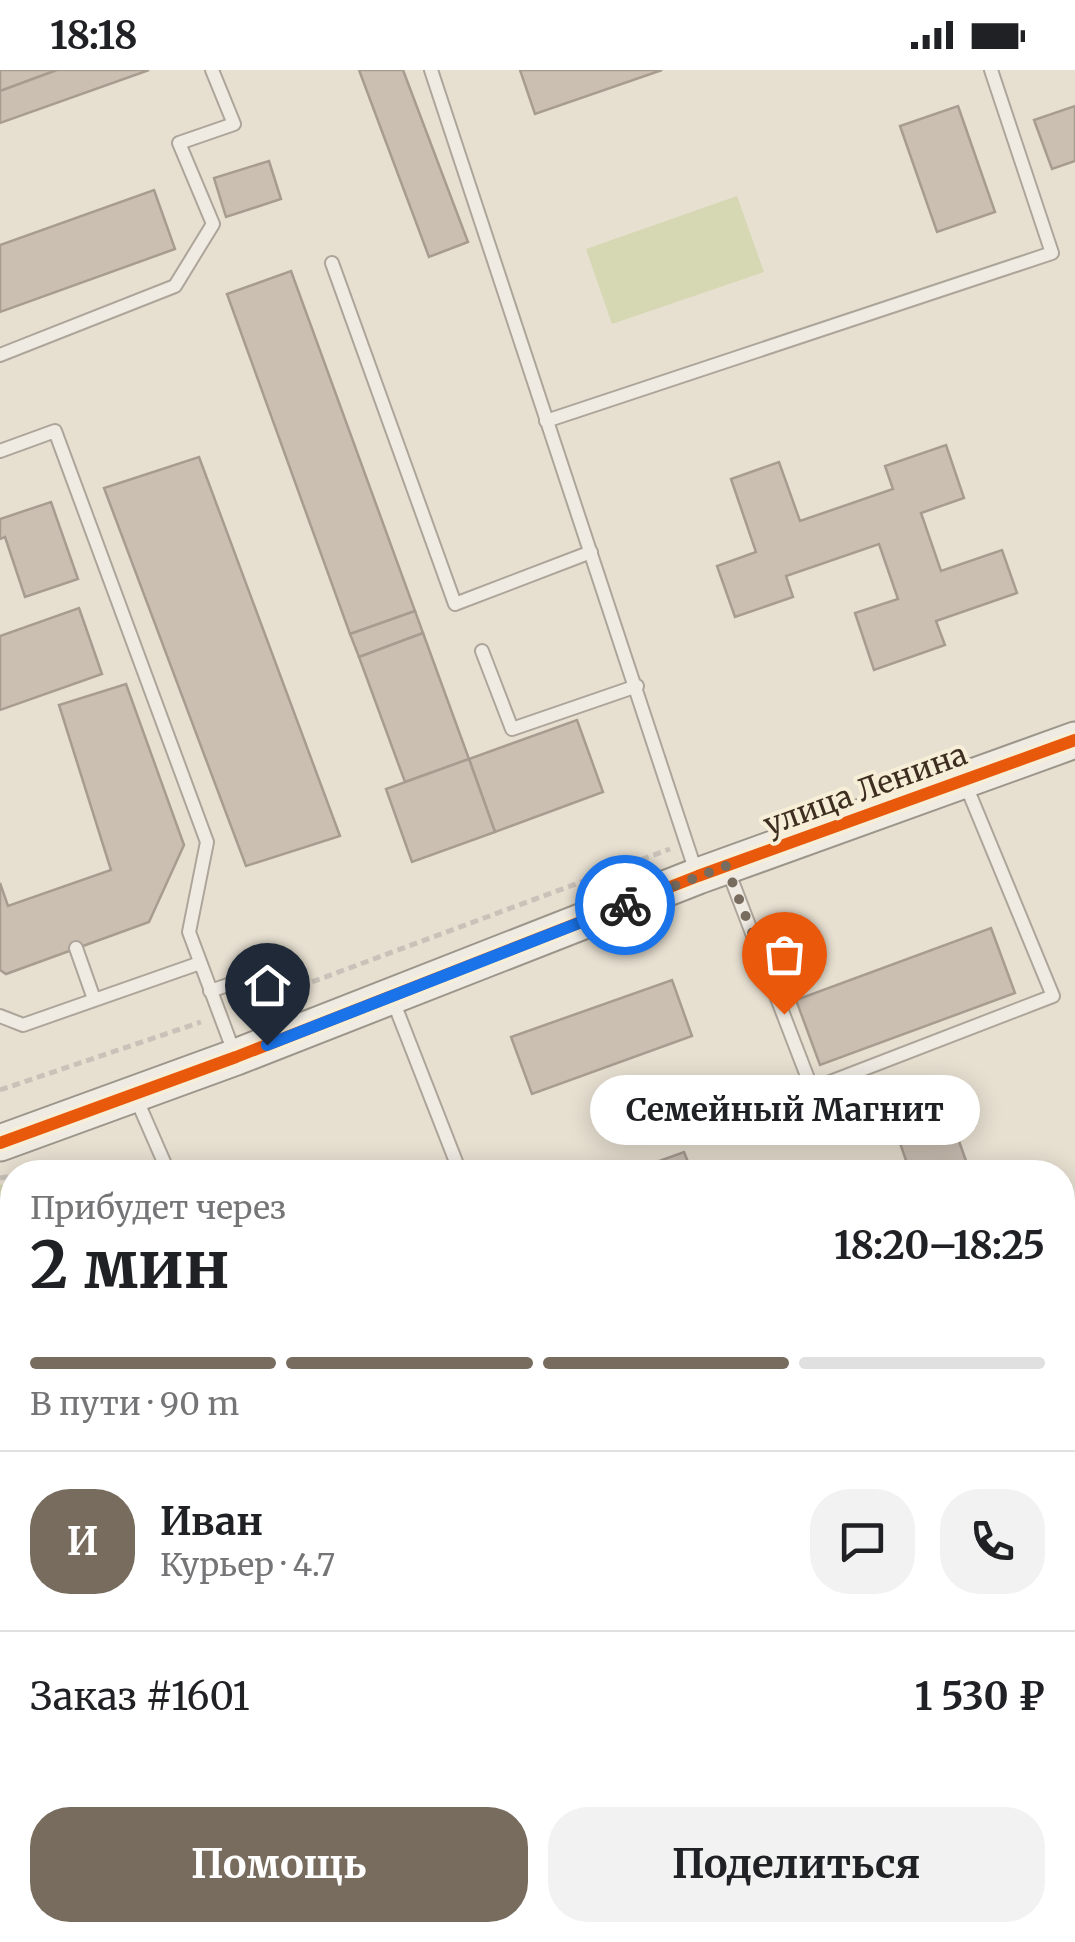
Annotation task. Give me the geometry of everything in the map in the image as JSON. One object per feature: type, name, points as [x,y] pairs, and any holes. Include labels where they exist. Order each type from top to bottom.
[{"type":"street","name":"улица Ленина","points":[[0,1143],[391,996],[703,862],[1075,740]]},
{"type":"lane","points":[[0,355],[175,286],[212,224],[179,144],[234,124],[212,70]]},
{"type":"lane","points":[[431,70],[637,686],[703,862],[812,1088],[1053,996],[964,778]]},
{"type":"lane","points":[[546,421],[1052,252],[991,70]]},
{"type":"lane","points":[[332,263],[456,604],[591,552]]},
{"type":"lane","points":[[0,451],[55,431],[207,842],[189,932],[236,1057]]},
{"type":"lane","points":[[482,651],[512,729],[637,686]]},
{"type":"lane","points":[[76,948],[94,999]]},
{"type":"lane","points":[[0,1016],[23,1025],[200,963]]},
{"type":"lane","points":[[210,991],[240,981]]},
{"type":"lane","points":[[391,996],[455,1160]]},
{"type":"lane","points":[[134,1094],[163,1160]]},
{"type":"path","points":[[0,1090],[218,1016],[703,862]]},
{"type":"green space","points":[[737,196],[764,272],[612,324],[586,249]]},
{"type":"building","points":[[0,70],[57,70],[0,91]]},
{"type":"building","points":[[57,70],[149,70],[0,123],[0,91]]},
{"type":"building","points":[[359,70],[403,70],[468,242],[429,257]]},
{"type":"building","points":[[520,70],[662,70],[535,114]]},
{"type":"building","points":[[958,106],[995,212],[937,232],[900,126]]},
{"type":"building","points":[[1075,106],[1075,161],[1052,169],[1034,120]]},
{"type":"building","points":[[269,161],[281,199],[226,217],[214,178]]},
{"type":"building","points":[[154,190],[175,249],[0,312],[0,245]]},
{"type":"building","points":[[291,271],[415,611],[350,634],[227,294]]},
{"type":"building","points":[[946,445],[964,498],[921,513],[941,571],[1002,550],[1017,593],[936,621],[945,645],[874,670],[855,613],[898,599],[879,544],[786,576],[793,597],[735,617],[717,566],[756,552],[731,479],[779,462],[800,521],[893,489],[885,466]]},
{"type":"building","points":[[199,457],[340,836],[246,866],[104,488]]},
{"type":"building","points":[[51,502],[78,579],[25,597],[5,537],[0,539],[0,519]]},
{"type":"building","points":[[79,608],[102,674],[0,710],[0,636]]},
{"type":"building","points":[[415,611],[423,633],[359,657],[350,634]]},
{"type":"building","points":[[423,633],[469,759],[405,782],[359,657]]},
{"type":"building","points":[[126,684],[184,845],[149,922],[6,974],[0,970],[0,883],[8,906],[111,870],[59,705]]},
{"type":"building","points":[[577,720],[603,792],[495,832],[469,759]]},
{"type":"building","points":[[469,759],[495,832],[412,862],[386,789]]},
{"type":"building","points":[[991,928],[1015,993],[820,1065],[796,1000]]},
{"type":"building","points":[[672,980],[692,1036],[532,1094],[511,1037]]},
{"type":"building","points":[[945,1102],[966,1160],[906,1160],[892,1120]]},
{"type":"building","points":[[684,1152],[687,1160],[662,1160]]},
{"type":"cycle path","points":[[0,1143],[236,1057],[698,876],[1075,740]]},
{"type":"way so far","points":[[625,905],[726,866],[784,1014]]},
{"type":"place","name":"Семейный Магнит","points":[[784,1014]]},
{"type":"route","points":[[267,1045],[625,905]]}]
